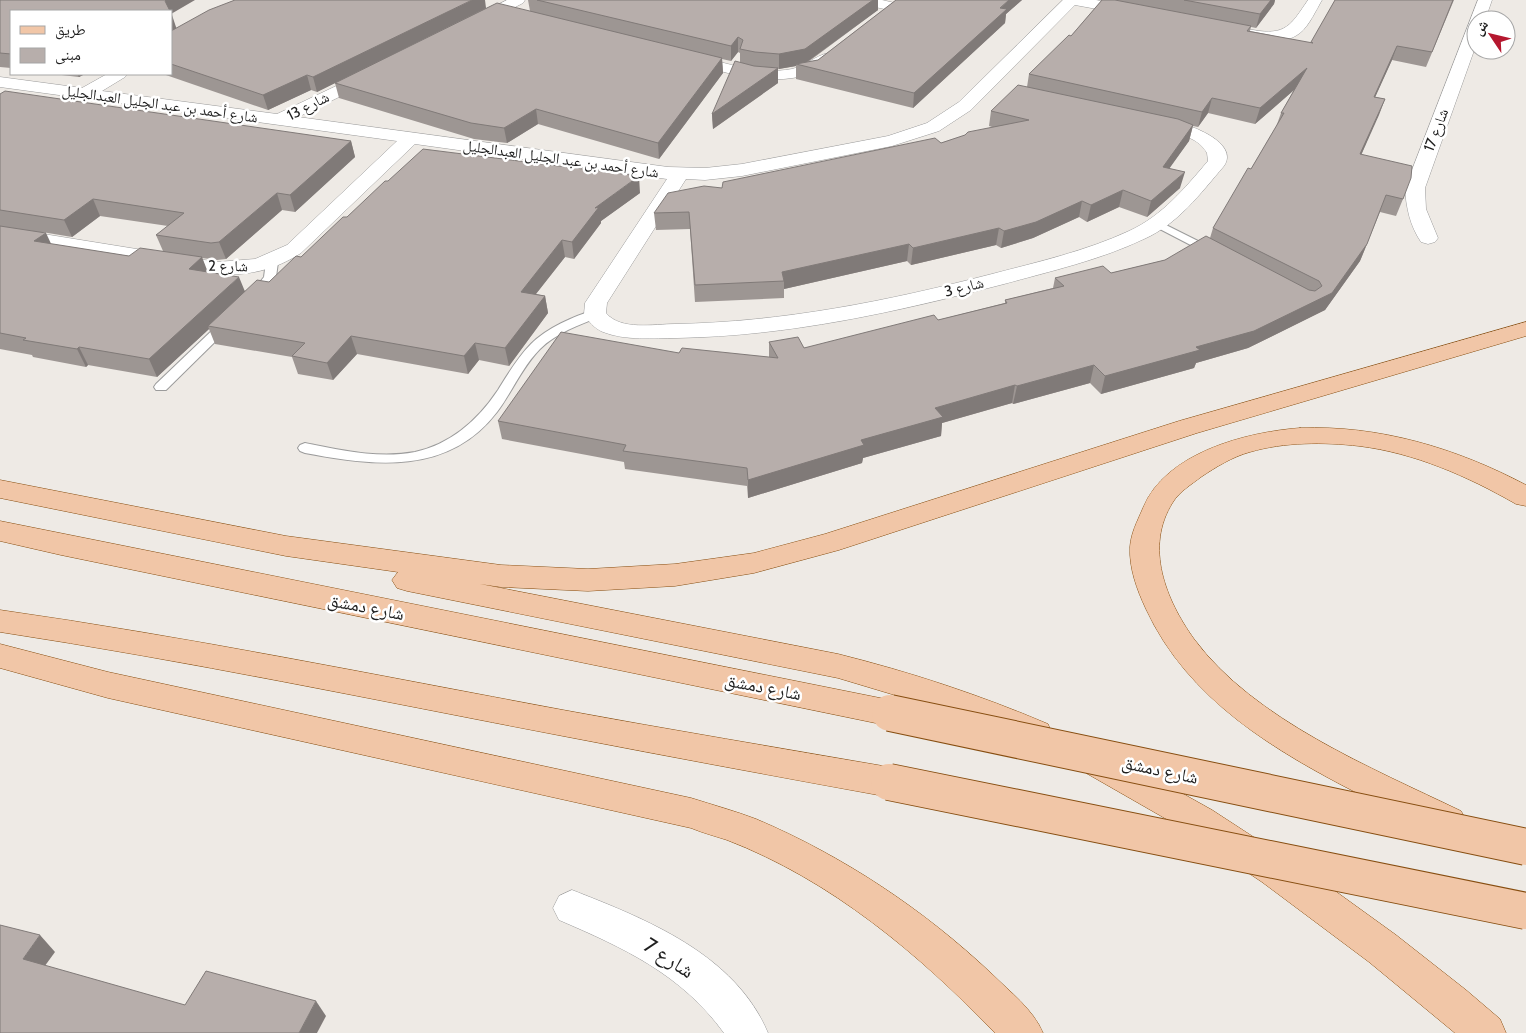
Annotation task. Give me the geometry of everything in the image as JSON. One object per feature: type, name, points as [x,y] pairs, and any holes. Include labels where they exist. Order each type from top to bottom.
[{"type":"main road","points":[[0,489],[286,546],[501,576],[588,580],[674,575],[754,563],[829,542],[1188,427],[1526,329]]},
{"type":"main road","points":[[1482,838],[1325,760],[1247,711],[1218,686],[1193,660],[1174,634],[1159,608],[1150,582],[1146,558],[1146,534],[1161,498],[1180,479],[1221,454],[1243,445],[1299,436],[1337,436],[1417,450],[1491,478],[1526,497]]},
{"type":"main road","name":"شارع دمشق","points":[[0,530],[80,549],[890,713],[1526,847]]},
{"type":"main road","points":[[286,546],[326,560],[412,581],[847,668],[893,680],[993,714],[1094,761],[1198,820],[1308,892],[1425,980],[1486,1033]]},
{"type":"main road","points":[[0,621],[128,640],[272,666],[562,723],[888,782],[1526,911]]},
{"type":"main road","points":[[0,656],[108,685],[691,813],[741,830],[808,862],[858,891],[901,922],[972,981],[1024,1033]]},
{"type":"street","points":[[861,0],[898,3]]},
{"type":"street","points":[[1072,0],[1151,15]]},
{"type":"street","name":"شارع أحمد بن عبد الجليل العبدالجليل","points":[[0,82],[680,174],[718,174],[911,136],[933,127],[952,116],[986,87],[1072,0]]},
{"type":"street","points":[[1229,30],[1263,36],[1286,35],[1296,29],[1315,0]]},
{"type":"street","points":[[879,18],[898,3]]},
{"type":"street","points":[[462,28],[497,10],[517,8]]},
{"type":"street","points":[[669,53],[755,74],[779,76],[810,70],[841,48]]},
{"type":"street","name":"شارع 17","points":[[1428,238],[1416,209],[1415,188],[1466,51]]},
{"type":"street","name":"شارع 13","points":[[279,120],[384,68]]},
{"type":"street","points":[[86,94],[117,75]]},
{"type":"street","points":[[986,87],[1005,91]]},
{"type":"street","name":"شارع 3","points":[[595,314],[602,322],[609,326],[630,331],[718,330],[809,320],[968,287],[1076,258],[1138,235],[1158,224],[1183,202],[1217,162],[1219,154],[1213,145],[1194,134],[1137,119]]},
{"type":"street","name":"شارع 2","points":[[0,233],[217,268],[237,269],[272,262],[294,249],[411,138]]},
{"type":"street","points":[[595,314],[596,303],[600,295],[680,174]]},
{"type":"street","name":"شارع 7","points":[[572,908],[634,935],[691,970],[716,992],[748,1033]]},
{"type":"lane","points":[[1158,224],[1219,256]]},
{"type":"lane","points":[[161,387],[265,285],[270,277],[272,262]]},
{"type":"lane","points":[[305,448],[388,459],[426,453],[455,442],[485,418],[535,347],[556,332],[595,314]]},
{"type":"building","points":[[0,0],[166,0],[170,10],[10,10],[10,54],[0,53]]},
{"type":"building","points":[[235,0],[472,0],[313,77],[307,75],[263,95],[172,64],[172,30],[209,10]]},
{"type":"building","points":[[537,0],[873,0],[805,49],[779,54],[740,49],[743,40],[738,37],[731,46]]},
{"type":"building","points":[[896,0],[1009,0],[1000,8],[1007,9],[914,93],[796,64],[818,60]]},
{"type":"building","points":[[1102,0],[1115,0],[1251,26],[1247,31],[1313,43],[1311,42],[1335,0],[1453,0],[1432,52],[1397,46],[1374,97],[1385,99],[1360,154],[1412,166],[1411,178],[1403,199],[1386,195],[1367,244],[1332,293],[1254,331],[1196,347],[1200,350],[1105,376],[1094,365],[935,408],[943,417],[861,440],[864,445],[748,480],[747,468],[623,451],[626,445],[498,421],[561,332],[679,353],[682,348],[778,358],[769,342],[798,337],[804,348],[934,315],[938,320],[1007,303],[1005,300],[1064,286],[1055,278],[1103,266],[1111,273],[1165,260],[1206,236],[1309,290],[1315,291],[1322,286],[1319,281],[1213,228],[1248,168],[1251,169],[1284,113],[1281,113],[1307,68],[1260,108],[1212,98],[1202,112],[1029,74],[1069,35],[1071,36]]},
{"type":"building","points":[[1184,0],[1271,0],[1260,14]]},
{"type":"building","points":[[497,3],[722,58],[658,143],[536,109],[504,128],[471,123],[335,83]]},
{"type":"building","points":[[735,61],[754,66],[778,68],[712,114]]},
{"type":"building","points":[[1018,85],[1178,119],[1193,125],[1163,167],[1185,172],[1151,201],[1123,190],[1091,205],[1082,201],[1036,222],[1004,231],[999,228],[913,248],[909,244],[782,272],[784,281],[695,285],[689,212],[654,213],[668,193],[704,186],[722,188],[723,182],[935,138],[941,143],[965,135],[968,132],[1029,120],[991,111]]},
{"type":"building","points":[[5,91],[351,141],[290,195],[277,193],[219,242],[211,243],[156,235],[184,213],[93,199],[64,220],[0,210],[0,94]]},
{"type":"building","points":[[423,149],[639,176],[595,208],[599,207],[572,242],[562,240],[521,292],[545,296],[505,348],[475,343],[464,356],[351,336],[327,363],[292,356],[305,343],[208,326],[257,280],[269,282],[296,256],[301,257],[343,217],[347,217]]},
{"type":"building","points":[[0,226],[46,233],[34,241],[129,256],[140,248],[202,257],[189,269],[239,277],[149,359],[23,340],[26,338],[0,333]]},
{"type":"building","points":[[0,925],[40,935],[23,959],[185,1005],[206,971],[316,1001],[299,1033],[0,1033]]}]
